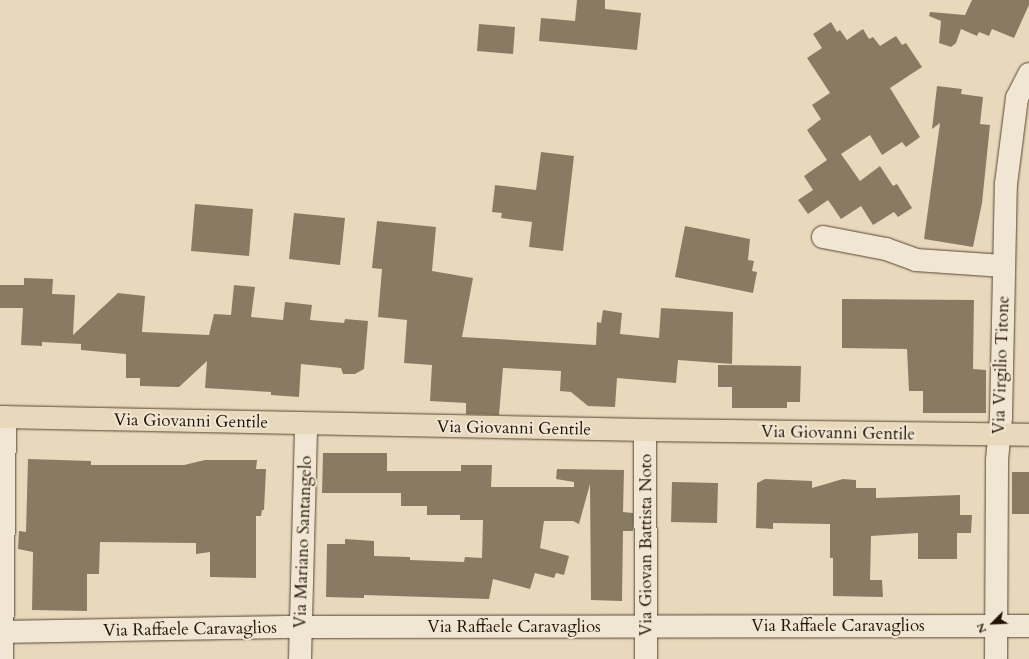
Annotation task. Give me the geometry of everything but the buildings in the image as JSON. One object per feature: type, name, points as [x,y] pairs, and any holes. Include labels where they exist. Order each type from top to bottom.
[{"type":"main road","name":"Via Giovanni Gentile","points":[[3,417],[645,430],[1029,435]]},
{"type":"street","name":"Via Virgilio Titone","points":[[996,659],[997,460],[1000,435],[1008,169],[1017,98],[1029,74]]},
{"type":"street","points":[[823,237],[886,249],[916,260],[1004,266]]},
{"type":"street","points":[[2,659],[3,417]]},
{"type":"street","name":"Via Mariano Santangelo","points":[[300,659],[306,424]]},
{"type":"street","name":"Via Giovan Battista Noto","points":[[645,430],[646,659]]},
{"type":"street","name":"Via Raffaele Caravaglios","points":[[1,632],[300,626],[1029,626]]}]
